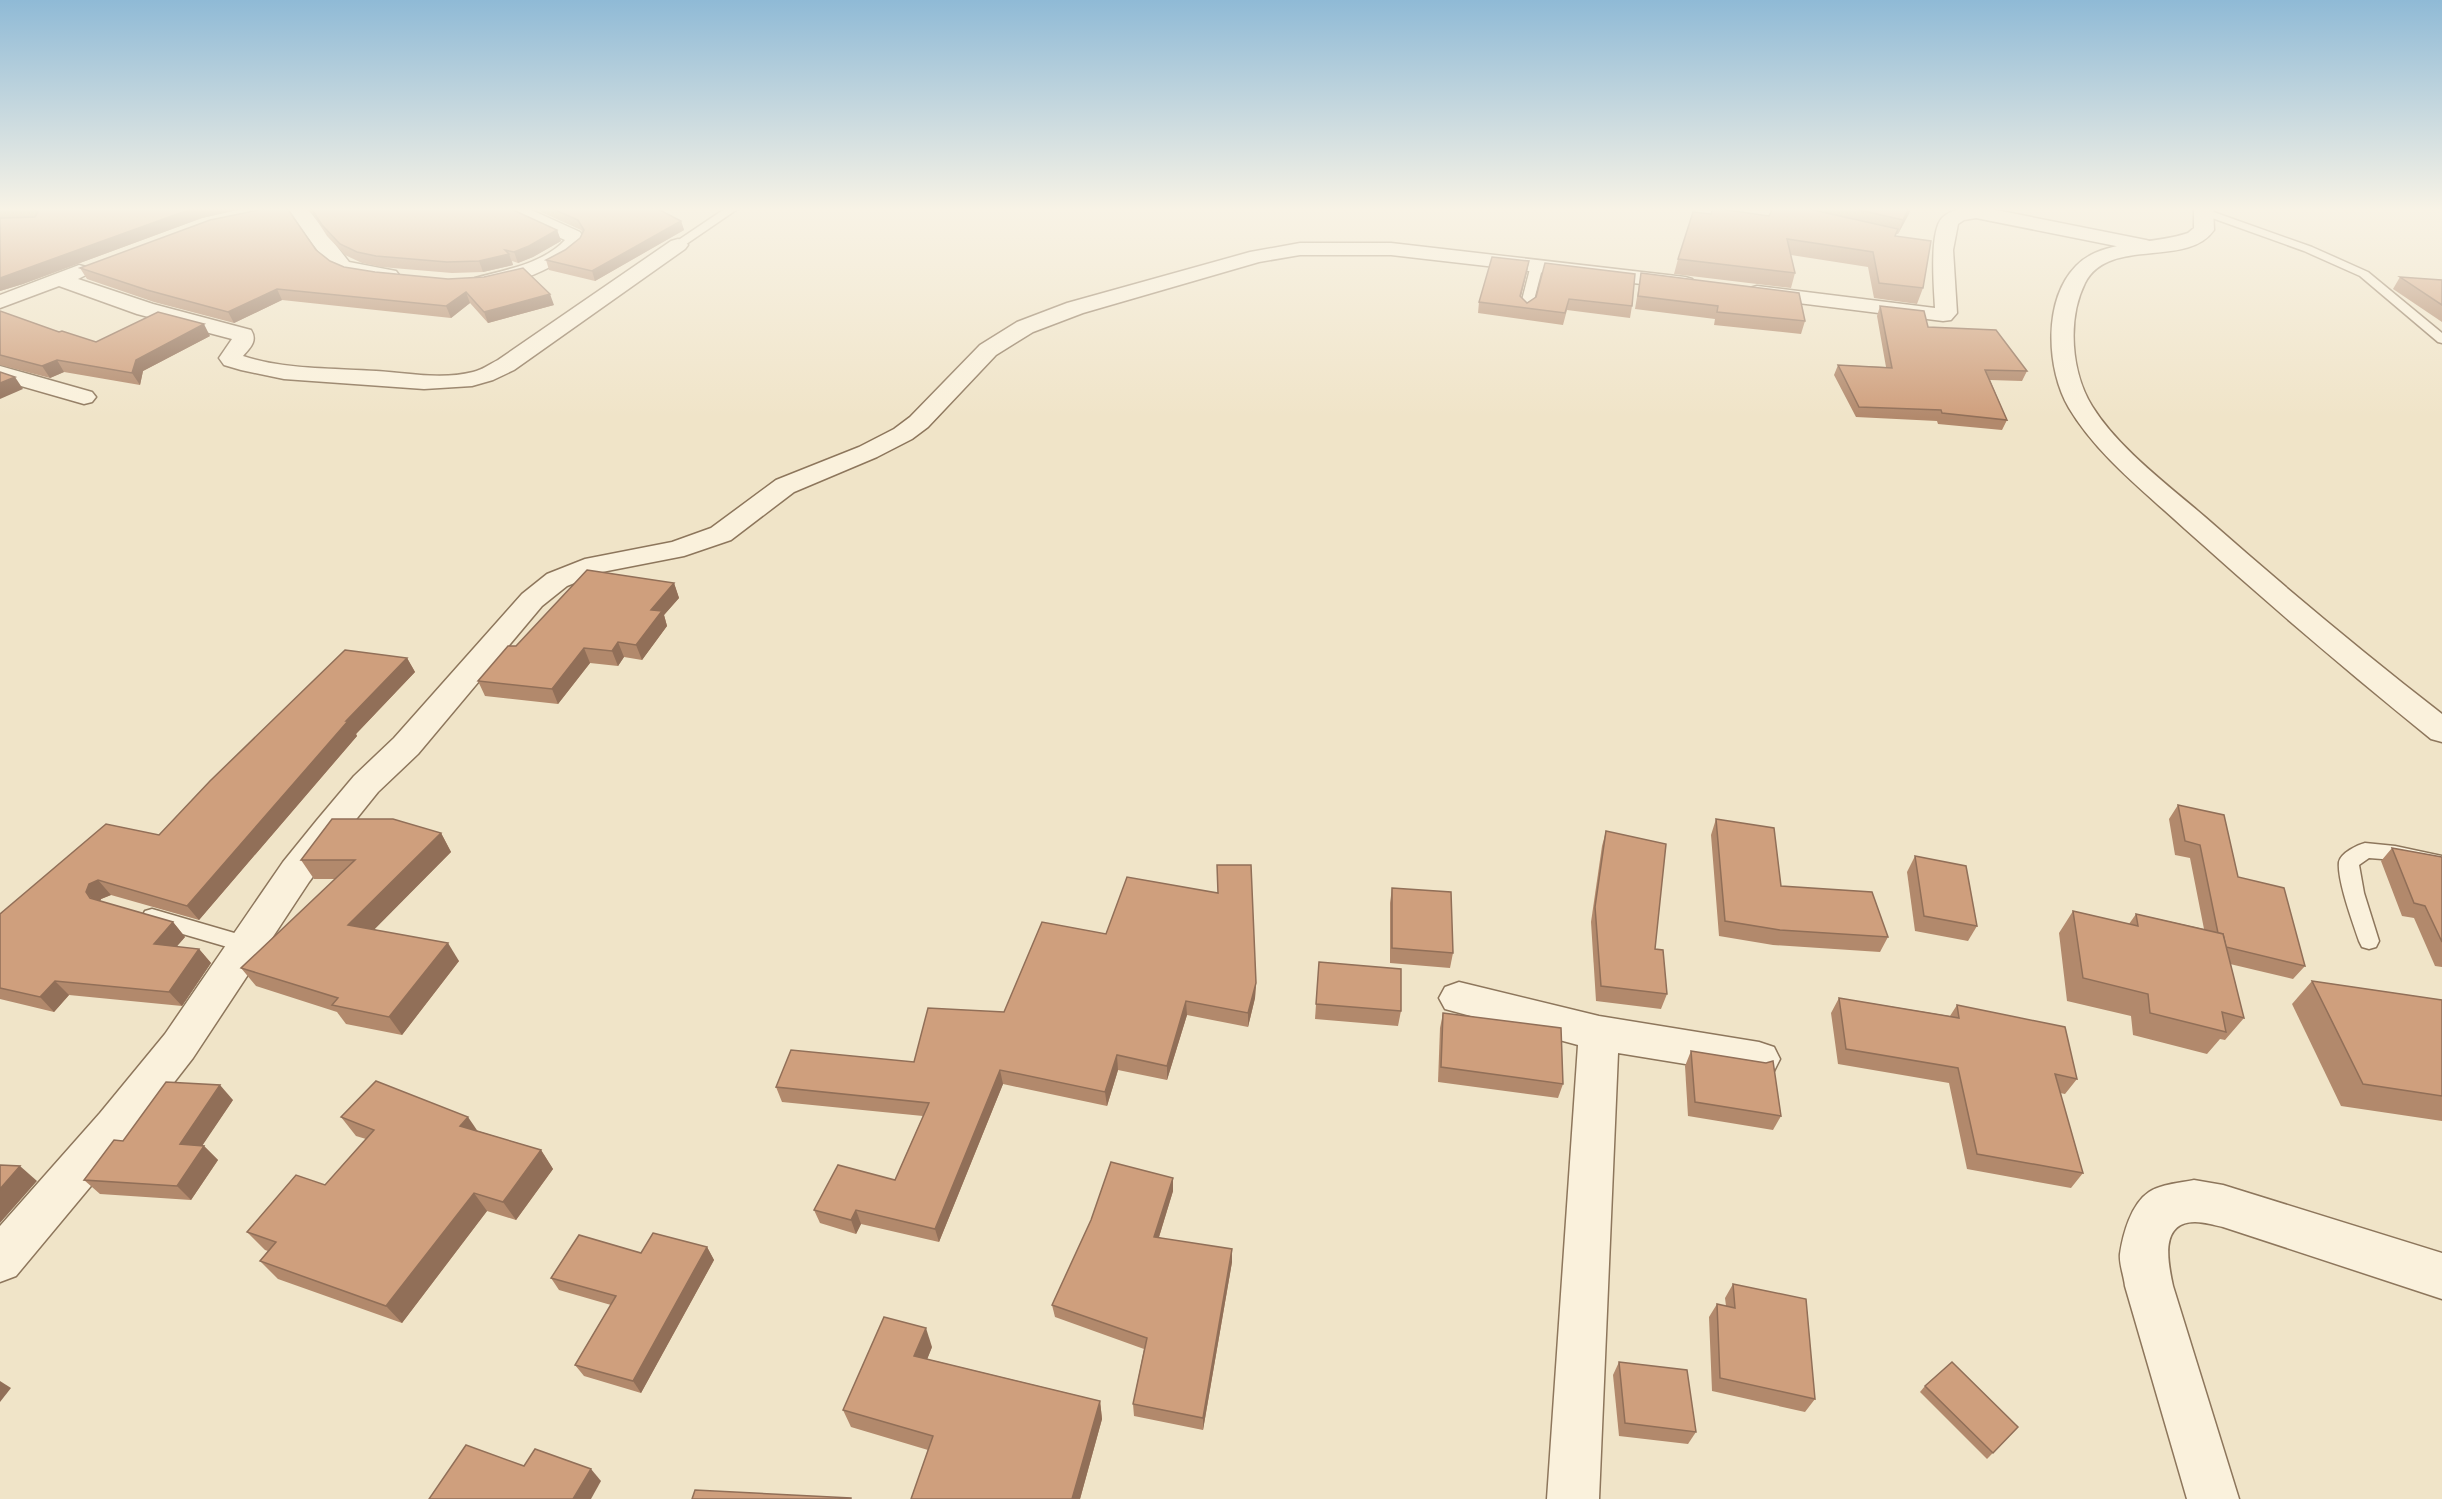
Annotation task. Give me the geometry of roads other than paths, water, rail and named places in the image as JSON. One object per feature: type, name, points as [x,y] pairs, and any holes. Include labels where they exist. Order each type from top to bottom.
[{"type":"street","points":[[0,302],[61,278]]},
{"type":"street","points":[[467,282],[484,282],[498,278]]},
{"type":"street","points":[[58,279],[145,309],[243,335],[243,342],[230,358],[250,367],[446,382],[473,379],[490,374],[506,365],[631,278]]},
{"type":"street","points":[[0,1260],[116,1126],[179,1046],[296,872],[343,811],[366,784],[406,746],[544,589],[572,572],[595,565],[700,543],[735,525],[785,486],[887,444],[919,422],[988,350],[1025,327],[1065,311],[1181,278]]},
{"type":"street","points":[[1642,278],[1943,315],[1946,313],[1941,278]]},
{"type":"street","points":[[2078,278],[2071,291],[2062,345],[2066,372],[2080,407],[2107,439],[2231,556],[2442,732]]},
{"type":"street","points":[[0,373],[84,397]]},
{"type":"street","points":[[1459,998],[1599,1033],[1759,1059]]},
{"type":"street","points":[[1573,1499],[1599,1033]]},
{"type":"street","points":[[2213,1499],[2149,1286],[2143,1256],[2151,1223],[2165,1207],[2194,1201],[2223,1206],[2442,1275]]},
{"type":"lane","points":[[1526,308],[1534,278]]},
{"type":"lane","points":[[2369,278],[2442,339]]},
{"type":"lane","points":[[2376,282],[2398,284]]},
{"type":"lane","points":[[2369,941],[2354,893],[2349,862],[2365,850],[2395,853],[2442,863]]},
{"type":"lane","points":[[133,912],[248,945]]}]
